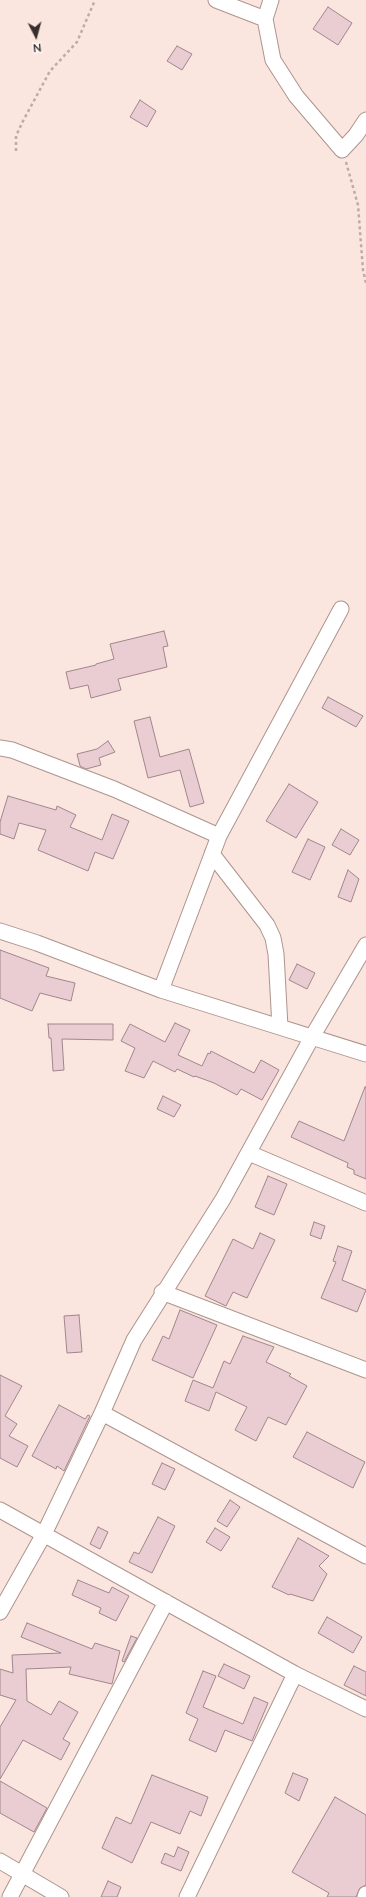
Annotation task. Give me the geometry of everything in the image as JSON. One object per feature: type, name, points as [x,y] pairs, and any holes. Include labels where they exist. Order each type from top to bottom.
[{"type":"street","points":[[216,0],[265,19]]},
{"type":"street","points":[[271,0],[265,19],[274,60],[296,96],[342,150],[356,135],[366,120]]},
{"type":"street","points":[[161,990],[219,836],[341,609]]},
{"type":"street","points":[[0,748],[12,750],[114,789],[219,836]]},
{"type":"street","points":[[212,854],[267,925],[273,938],[276,954],[280,1027]]},
{"type":"street","points":[[0,931],[37,943],[161,990],[366,1054]]},
{"type":"street","points":[[0,1612],[44,1534],[102,1413],[134,1340],[162,1292],[223,1199],[312,1037],[366,945]]},
{"type":"street","points":[[249,1153],[366,1203]]},
{"type":"street","points":[[162,1292],[366,1370]]},
{"type":"street","points":[[102,1413],[366,1556]]},
{"type":"street","points":[[0,1510],[295,1674],[366,1709]]},
{"type":"street","points":[[10,1897],[166,1602]]},
{"type":"street","points":[[187,1897],[295,1674]]},
{"type":"street","points":[[0,1861],[61,1897]]},
{"type":"path","points":[[16,151],[16,136],[23,121],[50,72],[77,42],[95,0]]},
{"type":"path","points":[[342,150],[353,180],[358,205],[363,270],[366,282]]},
{"type":"building","points":[[328,7],[352,23],[338,45],[313,29]]},
{"type":"building","points":[[177,46],[192,54],[182,70],[167,61]]},
{"type":"building","points":[[140,100],[156,111],[147,127],[130,117]]},
{"type":"building","points":[[164,631],[168,646],[163,647],[167,667],[118,679],[121,690],[91,698],[88,685],[70,689],[66,672],[114,659],[110,644]]},
{"type":"building","points":[[328,697],[363,716],[356,727],[322,708]]},
{"type":"building","points":[[150,717],[160,757],[189,749],[204,803],[190,807],[180,770],[148,778],[134,721]]},
{"type":"building","points":[[108,741],[115,752],[99,758],[101,765],[86,769],[80,766],[77,754],[97,749]]},
{"type":"building","points":[[289,784],[318,802],[296,838],[266,821]]},
{"type":"building","points":[[8,796],[56,810],[57,806],[76,815],[70,827],[102,840],[112,814],[129,821],[113,859],[95,852],[88,871],[38,850],[46,830],[19,823],[14,839],[0,834],[0,822]]},
{"type":"building","points":[[341,829],[359,840],[350,855],[332,845]]},
{"type":"building","points":[[308,839],[325,847],[310,880],[292,872]]},
{"type":"building","points":[[348,870],[359,879],[351,902],[338,897]]},
{"type":"building","points":[[0,950],[49,968],[46,976],[75,983],[71,1001],[40,993],[32,1011],[0,998]]},
{"type":"building","points":[[297,964],[315,973],[307,989],[289,980]]},
{"type":"building","points":[[175,1023],[190,1030],[178,1055],[202,1066],[208,1053],[210,1054],[211,1051],[254,1073],[261,1060],[279,1070],[262,1100],[241,1089],[237,1095],[214,1083],[195,1076],[194,1077],[177,1069],[175,1072],[153,1061],[144,1078],[125,1071],[135,1048],[121,1041],[130,1024],[165,1042]]},
{"type":"building","points":[[48,1024],[113,1024],[113,1040],[62,1039],[64,1070],[53,1071],[51,1038],[49,1038]]},
{"type":"building","points":[[365,1087],[366,1179],[354,1174],[354,1170],[347,1167],[348,1163],[291,1137],[299,1121],[344,1141]]},
{"type":"building","points":[[163,1096],[181,1105],[174,1117],[157,1109]]},
{"type":"building","points":[[268,1176],[287,1184],[274,1215],[255,1207]]},
{"type":"building","points":[[314,1222],[325,1226],[321,1239],[310,1235]]},
{"type":"building","points":[[260,1233],[275,1240],[247,1298],[233,1292],[226,1306],[205,1296],[233,1239],[253,1249]]},
{"type":"building","points":[[338,1246],[352,1251],[342,1280],[366,1290],[357,1312],[321,1298],[336,1262],[333,1261]]},
{"type":"building","points":[[180,1310],[217,1325],[193,1378],[152,1360],[163,1336],[169,1339]]},
{"type":"building","points":[[79,1315],[82,1352],[67,1353],[64,1316]]},
{"type":"building","points":[[243,1336],[274,1347],[266,1362],[291,1374],[289,1376],[307,1386],[286,1425],[268,1417],[256,1441],[235,1430],[247,1407],[216,1392],[209,1411],[185,1401],[193,1380],[213,1388],[224,1361],[230,1364]]},
{"type":"building","points":[[0,1375],[22,1386],[5,1416],[17,1424],[9,1436],[28,1446],[17,1467],[0,1458]]},
{"type":"building","points":[[59,1405],[85,1419],[88,1415],[90,1416],[64,1471],[57,1466],[56,1469],[32,1456]]},
{"type":"building","points":[[307,1432],[365,1462],[353,1488],[293,1457]]},
{"type":"building","points":[[162,1463],[175,1469],[165,1490],[152,1484]]},
{"type":"building","points":[[230,1500],[240,1507],[227,1527],[217,1521]]},
{"type":"building","points":[[158,1517],[175,1526],[152,1573],[129,1562],[134,1552],[139,1554]]},
{"type":"building","points":[[98,1527],[108,1532],[100,1549],[90,1544]]},
{"type":"building","points":[[215,1528],[230,1537],[221,1551],[206,1542]]},
{"type":"building","points":[[298,1538],[329,1556],[319,1566],[327,1574],[313,1601],[290,1594],[289,1595],[272,1587]]},
{"type":"building","points":[[78,1580],[109,1593],[112,1587],[129,1596],[116,1621],[99,1613],[101,1608],[72,1595]]},
{"type":"building","points":[[327,1617],[362,1637],[353,1653],[318,1633]]},
{"type":"building","points":[[27,1623],[92,1649],[95,1643],[120,1651],[112,1684],[69,1674],[71,1667],[26,1669],[27,1701],[51,1715],[59,1701],[78,1712],[63,1739],[70,1743],[61,1760],[23,1740],[0,1779],[0,1727],[16,1700],[0,1695],[0,1669],[13,1673],[12,1655],[61,1653],[21,1637]]},
{"type":"building","points":[[131,1636],[137,1638],[124,1662],[122,1661]]},
{"type":"building","points":[[224,1664],[250,1676],[244,1689],[218,1676]]},
{"type":"building","points":[[354,1666],[366,1672],[366,1696],[344,1685]]},
{"type":"building","points":[[203,1671],[216,1676],[203,1707],[243,1724],[254,1697],[268,1703],[252,1741],[225,1730],[216,1752],[189,1740],[198,1719],[186,1713]]},
{"type":"building","points":[[293,1773],[308,1779],[299,1801],[285,1793]]},
{"type":"building","points":[[152,1775],[208,1797],[201,1816],[190,1811],[180,1834],[151,1822],[132,1863],[102,1848],[116,1817],[131,1824]]},
{"type":"building","points":[[0,1781],[47,1808],[34,1832],[0,1813]]},
{"type":"building","points":[[335,1797],[366,1815],[366,1885],[360,1888],[356,1897],[327,1897],[329,1893],[292,1872]]},
{"type":"building","points":[[178,1847],[189,1852],[181,1871],[161,1863],[165,1853],[174,1857]]},
{"type":"building","points":[[108,1881],[121,1887],[117,1897],[101,1897]]}]
